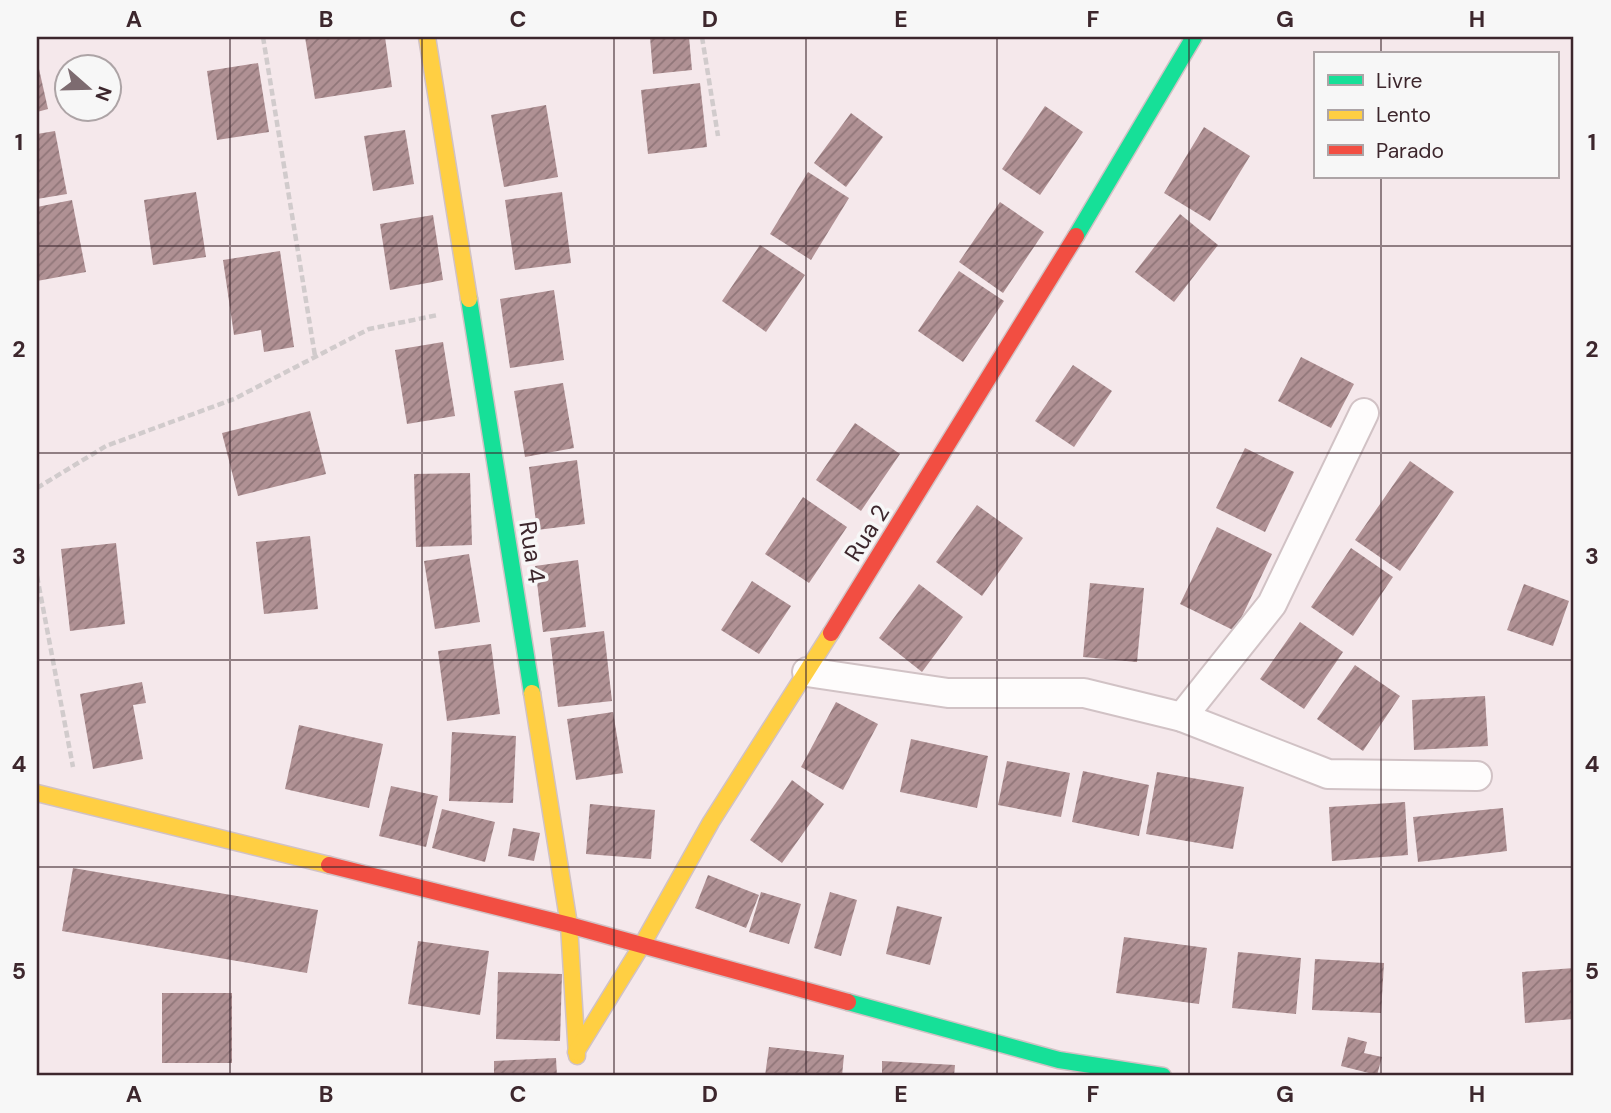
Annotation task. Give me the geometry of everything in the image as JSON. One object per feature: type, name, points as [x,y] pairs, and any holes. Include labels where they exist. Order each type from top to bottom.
[{"type":"street","name":"Rua 4","points":[[426,37],[569,925],[578,1076]]},
{"type":"street","name":"Rua 2","points":[[576,1052],[642,945],[711,822],[1062,260],[1194,37]]},
{"type":"street","points":[[1182,717],[1272,604],[1364,414]]},
{"type":"street","points":[[807,672],[948,692],[1084,694],[1182,717],[1328,774],[1477,776]]},
{"type":"street","points":[[37,793],[569,925],[1059,1060],[1163,1076]]},
{"type":"path","points":[[263,37],[315,356]]},
{"type":"path","points":[[702,37],[718,136]]},
{"type":"path","points":[[37,488],[106,446],[234,399],[369,329],[470,308]]},
{"type":"path","points":[[37,576],[80,805]]},
{"type":"building","points":[[305,37],[385,37],[392,87],[315,99]]},
{"type":"building","points":[[650,37],[689,37],[692,70],[653,74]]},
{"type":"building","points":[[37,60],[48,109],[37,112]]},
{"type":"building","points":[[258,63],[269,132],[217,140],[207,71]]},
{"type":"building","points":[[700,83],[707,147],[648,154],[641,90]]},
{"type":"building","points":[[546,105],[558,177],[504,187],[491,115]]},
{"type":"building","points":[[1045,106],[1083,132],[1040,195],[1002,169]]},
{"type":"building","points":[[851,113],[883,137],[846,187],[814,163]]},
{"type":"building","points":[[1204,127],[1250,156],[1210,221],[1164,193]]},
{"type":"building","points":[[405,130],[414,184],[373,191],[364,136]]},
{"type":"building","points":[[55,131],[67,194],[37,199],[37,134]]},
{"type":"building","points":[[808,172],[849,198],[811,260],[770,234]]},
{"type":"building","points":[[196,192],[206,257],[153,265],[144,200]]},
{"type":"building","points":[[562,192],[571,263],[515,270],[505,200]]},
{"type":"building","points":[[72,200],[86,272],[37,281],[37,207]]},
{"type":"building","points":[[1000,202],[1044,232],[1003,293],[959,262]]},
{"type":"building","points":[[1180,214],[1218,245],[1174,302],[1135,272]]},
{"type":"building","points":[[433,215],[443,280],[390,290],[380,224]]},
{"type":"building","points":[[760,245],[805,275],[766,332],[722,301]]},
{"type":"building","points":[[280,251],[294,347],[264,352],[261,330],[234,335],[223,260]]},
{"type":"building","points":[[959,271],[1004,301],[963,362],[918,331]]},
{"type":"building","points":[[554,290],[564,360],[510,368],[500,299]]},
{"type":"building","points":[[443,342],[455,416],[407,424],[395,350]]},
{"type":"building","points":[[1301,357],[1354,384],[1331,428],[1278,401]]},
{"type":"building","points":[[1073,365],[1112,391],[1074,447],[1035,421]]},
{"type":"building","points":[[563,383],[574,448],[525,457],[514,391]]},
{"type":"building","points":[[310,411],[326,474],[238,496],[222,433]]},
{"type":"building","points":[[855,423],[900,454],[861,511],[816,480]]},
{"type":"building","points":[[1245,448],[1294,472],[1265,532],[1216,508]]},
{"type":"building","points":[[577,460],[585,524],[537,530],[529,467]]},
{"type":"building","points":[[1410,461],[1454,492],[1400,571],[1355,540]]},
{"type":"building","points":[[470,473],[472,545],[416,547],[414,474]]},
{"type":"building","points":[[803,497],[847,527],[809,583],[765,554]]},
{"type":"building","points":[[977,505],[1023,538],[982,596],[936,562]]},
{"type":"building","points":[[1217,527],[1272,554],[1235,631],[1180,604]]},
{"type":"building","points":[[310,536],[318,609],[264,614],[256,542]]},
{"type":"building","points":[[116,543],[125,624],[70,631],[61,549]]},
{"type":"building","points":[[1351,548],[1393,577],[1353,636],[1311,607]]},
{"type":"building","points":[[469,554],[480,622],[435,629],[424,561]]},
{"type":"building","points":[[578,560],[586,627],[543,632],[535,566]]},
{"type":"building","points":[[752,581],[791,606],[759,654],[721,630]]},
{"type":"building","points":[[1090,583],[1144,588],[1137,662],[1083,657]]},
{"type":"building","points":[[919,584],[963,617],[922,672],[879,638]]},
{"type":"building","points":[[1524,584],[1569,601],[1553,646],[1507,630]]},
{"type":"building","points":[[1300,622],[1343,652],[1304,709],[1260,679]]},
{"type":"building","points":[[604,631],[612,701],[558,707],[550,638]]},
{"type":"building","points":[[491,644],[500,714],[447,721],[438,651]]},
{"type":"building","points":[[1355,665],[1400,696],[1363,751],[1317,719]]},
{"type":"building","points":[[142,682],[146,703],[133,705],[143,759],[93,769],[80,694]]},
{"type":"building","points":[[1485,696],[1488,746],[1414,750],[1412,700]]},
{"type":"building","points":[[836,702],[878,724],[843,790],[801,767]]},
{"type":"building","points":[[613,712],[623,773],[576,780],[567,719]]},
{"type":"building","points":[[299,725],[383,744],[369,808],[285,789]]},
{"type":"building","points":[[452,732],[516,736],[513,803],[449,801]]},
{"type":"building","points":[[911,739],[988,756],[977,808],[900,792]]},
{"type":"building","points":[[1007,761],[1070,773],[1061,817],[998,805]]},
{"type":"building","points":[[1083,771],[1149,785],[1139,836],[1072,822]]},
{"type":"building","points":[[1157,772],[1244,787],[1233,849],[1146,834]]},
{"type":"building","points":[[792,780],[824,804],[782,863],[750,840]]},
{"type":"building","points":[[391,786],[438,796],[426,847],[379,836]]},
{"type":"building","points":[[1405,802],[1408,855],[1332,861],[1329,807]]},
{"type":"building","points":[[590,804],[655,810],[651,859],[586,854]]},
{"type":"building","points":[[1503,808],[1507,851],[1418,862],[1413,817]]},
{"type":"building","points":[[442,809],[495,822],[485,862],[432,848]]},
{"type":"building","points":[[513,828],[540,833],[534,861],[508,856]]},
{"type":"building","points":[[73,868],[318,910],[307,973],[62,931]]},
{"type":"building","points":[[708,875],[759,895],[746,928],[695,908]]},
{"type":"building","points":[[761,892],[801,904],[789,944],[749,932]]},
{"type":"building","points":[[830,892],[857,900],[841,956],[814,948]]},
{"type":"building","points":[[897,906],[942,917],[930,965],[886,954]]},
{"type":"building","points":[[1124,937],[1207,948],[1199,1004],[1116,993]]},
{"type":"building","points":[[418,941],[489,951],[480,1015],[408,1004]]},
{"type":"building","points":[[1238,952],[1301,958],[1296,1014],[1232,1008]]},
{"type":"building","points":[[1315,959],[1384,963],[1381,1013],[1312,1010]]},
{"type":"building","points":[[1574,968],[1574,1019],[1525,1023],[1522,972]]},
{"type":"building","points":[[498,972],[562,974],[560,1041],[496,1039]]},
{"type":"building","points":[[162,993],[232,993],[232,1063],[162,1063]]},
{"type":"building","points":[[1348,1037],[1367,1042],[1364,1053],[1382,1057],[1377,1075],[1341,1066]]},
{"type":"building","points":[[769,1047],[844,1055],[842,1076],[765,1076]]},
{"type":"building","points":[[556,1058],[557,1076],[494,1076],[494,1061]]},
{"type":"building","points":[[882,1061],[955,1065],[954,1076],[882,1076]]},
{"type":"traffic: fast","points":[[1076,236],[1194,37]]},
{"type":"traffic: fast","points":[[469,299],[532,693]]},
{"type":"traffic: fast","points":[[848,1002],[1059,1060],[1163,1076]]},
{"type":"traffic: slow","points":[[427,37],[469,299]]},
{"type":"traffic: slow","points":[[576,1052],[642,945],[711,822],[831,633]]},
{"type":"traffic: slow","points":[[532,693],[569,925],[577,1056]]},
{"type":"traffic: slow","points":[[37,793],[329,865]]},
{"type":"traffic: jam","points":[[831,633],[1076,236]]},
{"type":"traffic: jam","points":[[329,865],[569,925],[848,1002]]}]
